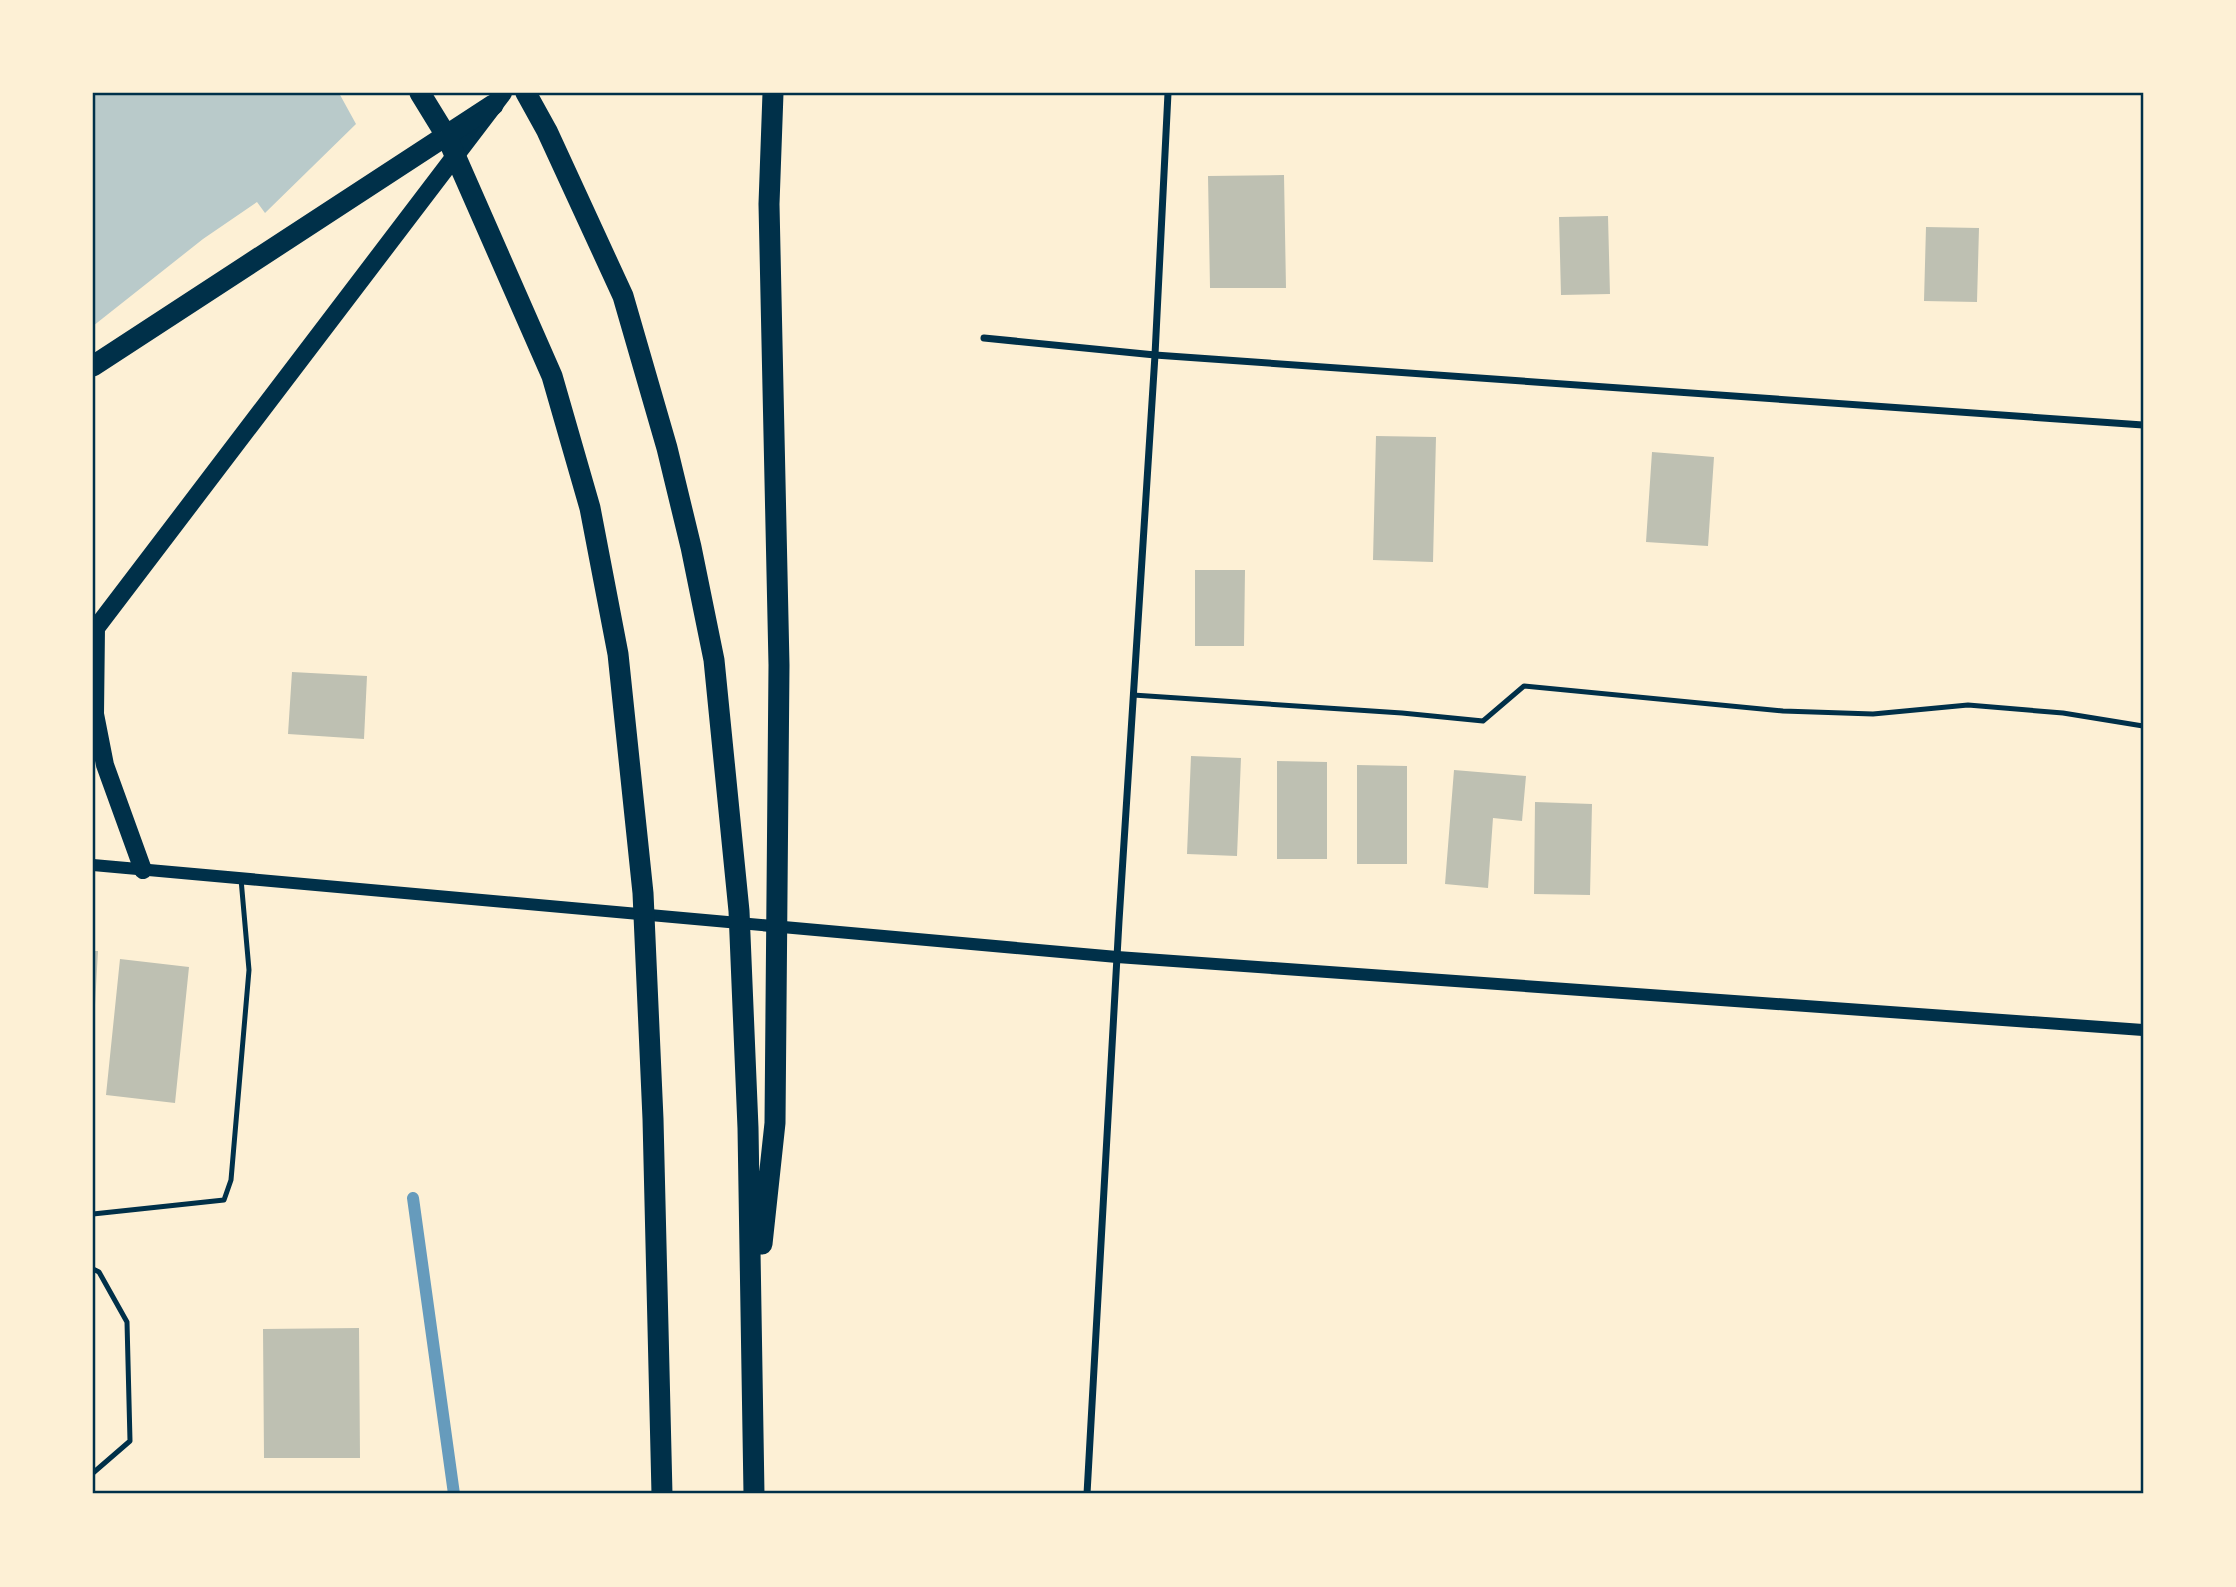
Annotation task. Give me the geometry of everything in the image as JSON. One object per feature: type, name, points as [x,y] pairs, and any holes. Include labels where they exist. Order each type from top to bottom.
[{"type":"highway","points":[[420,93],[447,137],[552,376],[590,508],[618,654],[643,893],[653,1119],[662,1494]]},
{"type":"highway","points":[[526,93],[547,131],[622,296],[667,448],[714,660],[739,911],[748,1128],[754,1494]]},
{"type":"highway","points":[[752,1336],[775,1124],[779,665],[769,204],[773,93]]},
{"type":"highway","points":[[93,366],[498,99]]},
{"type":"main road","points":[[143,870],[105,765],[95,714],[94,630],[498,99]]},
{"type":"street","points":[[1087,1494],[1155,355],[1168,93]]},
{"type":"street","points":[[984,338],[1155,355],[2143,425]]},
{"type":"street","points":[[93,865],[1117,957],[2143,1030]]},
{"type":"lane","points":[[1133,695],[1483,721],[1524,687],[1783,711],[1873,713],[1968,705],[2063,713],[2143,726]]},
{"type":"lane","points":[[93,1214],[224,1200],[231,1180],[249,970],[240,879]]},
{"type":"lane","points":[[93,1269],[99,1272],[127,1322],[130,1441],[93,1472]]},
{"type":"shaded area","points":[[93,93],[339,93],[356,124],[265,213],[257,202],[203,239],[93,326]]},
{"type":"building","points":[[1284,175],[1286,288],[1210,288],[1208,176]]},
{"type":"building","points":[[1608,216],[1610,294],[1561,295],[1559,217]]},
{"type":"building","points":[[1926,227],[1979,228],[1977,302],[1924,301]]},
{"type":"building","points":[[1376,436],[1436,437],[1433,562],[1373,560]]},
{"type":"building","points":[[1652,452],[1714,457],[1708,546],[1646,542]]},
{"type":"building","points":[[1195,570],[1245,570],[1244,646],[1195,646]]},
{"type":"building","points":[[292,672],[367,676],[364,739],[288,734]]},
{"type":"building","points":[[1191,756],[1241,758],[1237,856],[1187,854]]},
{"type":"building","points":[[1277,761],[1327,762],[1327,859],[1277,859]]},
{"type":"building","points":[[1357,765],[1407,766],[1407,864],[1357,864]]},
{"type":"building","points":[[1454,770],[1526,776],[1522,821],[1493,818],[1488,888],[1445,884]]},
{"type":"building","points":[[1535,802],[1592,804],[1590,895],[1534,894]]},
{"type":"building","points":[[93,951],[98,951],[95,1005],[93,1005]]},
{"type":"building","points":[[120,959],[189,967],[175,1103],[106,1095]]},
{"type":"building","points":[[359,1328],[360,1458],[264,1458],[263,1329]]},
{"type":"waterway","points":[[413,1198],[454,1494]]}]
